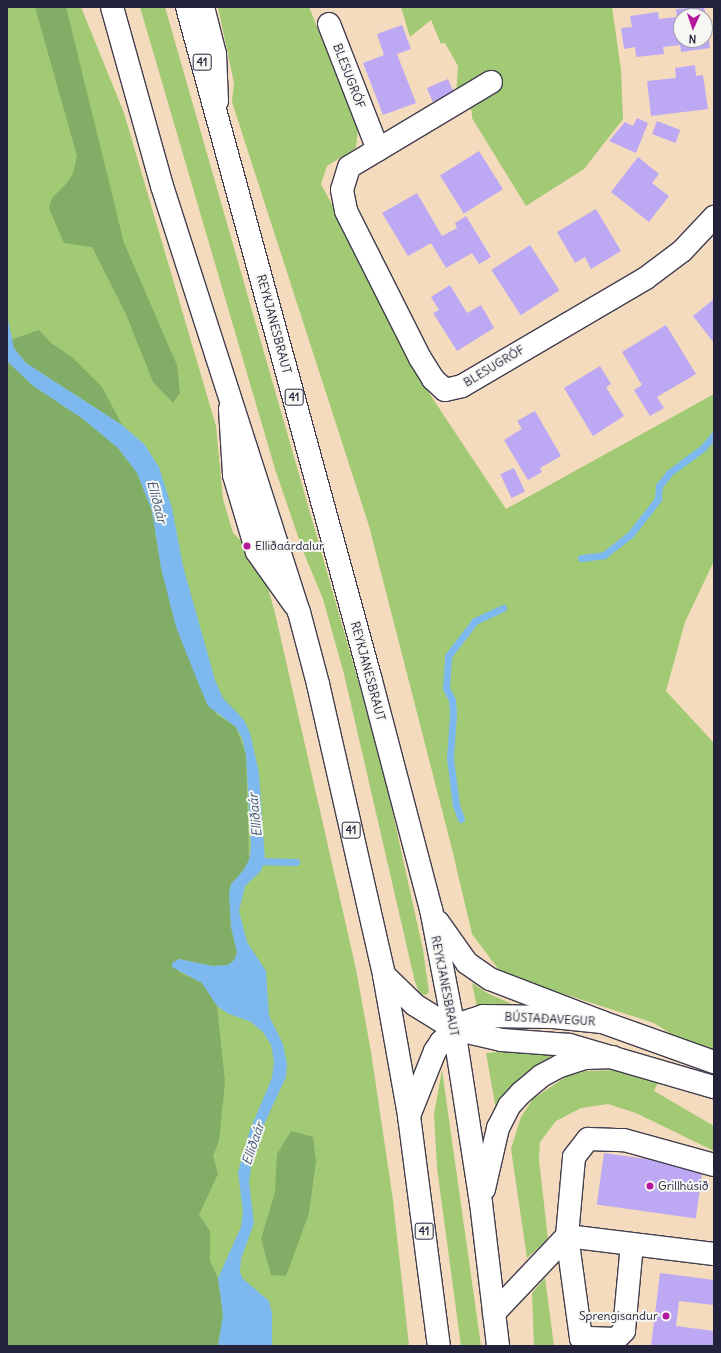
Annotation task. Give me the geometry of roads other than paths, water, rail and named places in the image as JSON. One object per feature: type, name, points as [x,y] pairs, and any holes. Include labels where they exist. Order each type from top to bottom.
[{"type":"main road","name":"41","points":[[112,7],[162,186],[299,612],[384,975],[409,1116],[439,1346]]},
{"type":"main road","name":"REYKJANESBRAUT","points":[[187,7],[370,677],[431,910],[454,1029],[481,1204],[498,1346]]},
{"type":"main road","points":[[203,7],[215,54],[217,116]]},
{"type":"main road","name":"BLESUGRÓF","points":[[329,24],[378,150]]},
{"type":"main road","name":"BLESUGRÓF","points":[[491,82],[349,167],[342,190],[346,211],[420,358],[433,378],[444,390],[462,386],[646,278],[682,251],[714,217]]},
{"type":"main road","points":[[431,910],[467,963],[490,979],[602,1022]]},
{"type":"main road","name":"BÚSTAÐAVEGUR","points":[[384,975],[415,1005],[454,1029],[502,1040],[569,1045],[613,1056],[714,1087]]},
{"type":"main road","name":"BÚSTAÐAVEGUR","points":[[409,1116],[434,1051],[454,1029],[467,1020],[483,1016],[553,1017],[602,1022],[714,1062]]},
{"type":"main road","points":[[481,1204],[498,1128],[513,1101],[541,1076],[560,1066],[585,1058],[613,1056]]},
{"type":"main road","points":[[632,1244],[624,1331],[616,1339],[584,1339],[579,1335],[567,1236],[574,1157],[588,1139],[624,1140],[714,1165]]},
{"type":"main road","points":[[567,1236],[714,1254]]},
{"type":"main road","points":[[494,1313],[567,1236]]},
{"type":"water","name":"Elliðaár","points":[[7,315],[14,348],[26,363],[122,425],[144,444],[159,467],[172,508],[183,566],[215,680],[223,698],[244,720],[250,733],[259,773],[265,860],[261,871],[245,886],[239,911],[247,942],[266,971],[269,1016],[283,1044],[287,1064],[286,1077],[259,1135],[252,1160],[249,1182],[254,1223],[241,1259],[240,1272],[243,1279],[269,1301],[272,1313],[272,1346],[218,1346],[223,1315],[218,1278],[241,1227],[243,1212],[238,1172],[250,1130],[272,1078],[274,1061],[271,1045],[263,1032],[251,1022],[227,1013],[217,1006],[202,983],[172,967],[172,963],[179,959],[213,966],[228,965],[234,960],[237,952],[231,927],[229,893],[231,884],[243,871],[249,860],[251,848],[246,755],[242,738],[236,727],[208,706],[176,627],[161,568],[152,511],[137,473],[118,448],[83,419],[32,385],[7,361]]},
{"type":"waterway","points":[[581,558],[604,555],[630,535],[658,499],[659,486],[669,473],[703,448],[714,435]]},
{"type":"waterway","points":[[461,819],[456,805],[450,758],[453,714],[452,700],[446,688],[448,656],[475,621],[503,608]]},
{"type":"waterway","points":[[256,861],[296,862]]},
{"type":"place","name":"Elliðaárdalur","points":[[247,546]]},
{"type":"place","name":"Grillhúsið","points":[[650,1186]]},
{"type":"place","name":"Sprengisandur","points":[[666,1316]]}]
